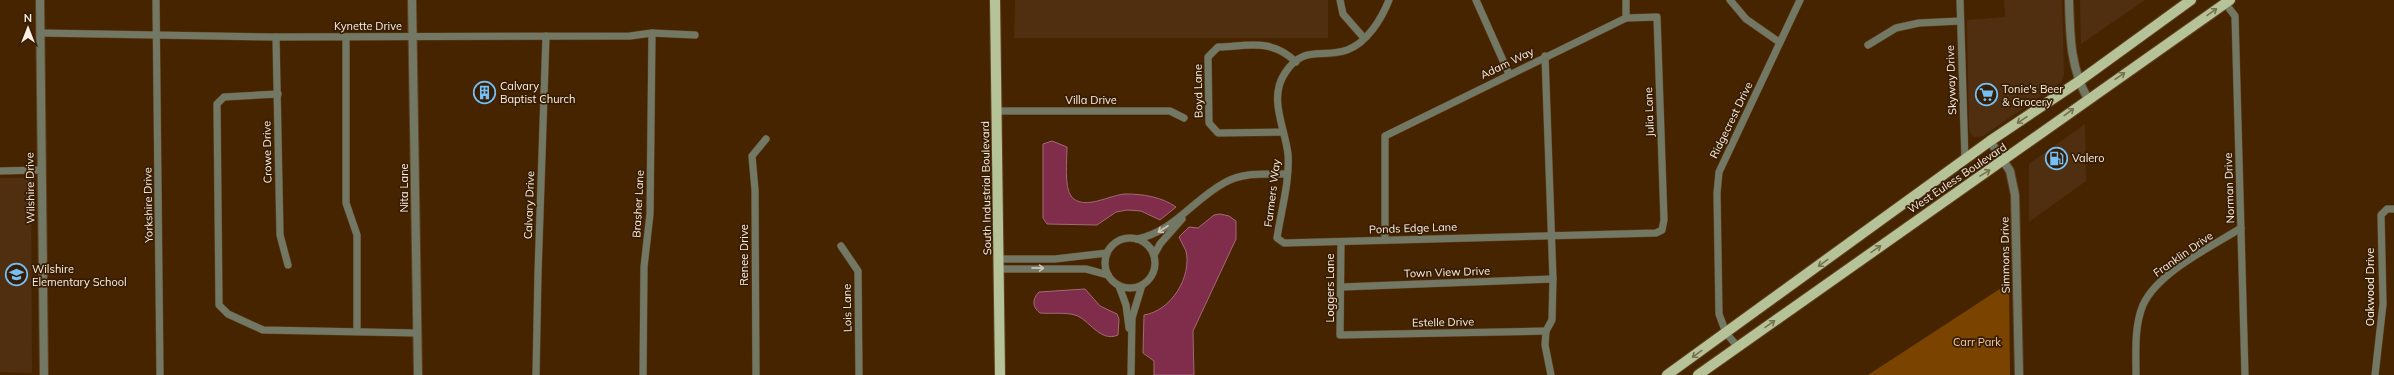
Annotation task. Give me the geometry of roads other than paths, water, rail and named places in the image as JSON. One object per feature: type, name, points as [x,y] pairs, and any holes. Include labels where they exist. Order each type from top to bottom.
[{"type":"main road","name":"South Industrial Boulevard","points":[[995,0],[1000,375]]},
{"type":"main road","name":"West Euless Boulevard","points":[[1667,375],[1990,141],[2078,82],[2191,0]]},
{"type":"main road","name":"West Euless Boulevard","points":[[1698,375],[1965,185],[2004,161],[2088,98],[2227,2]]},
{"type":"street","name":"Wilshire Drive","points":[[40,0],[44,375]]},
{"type":"street","name":"Yorkshire Drive","points":[[156,0],[160,375]]},
{"type":"street","name":"Nita Lane","points":[[412,0],[416,333],[418,375]]},
{"type":"street","points":[[1340,0],[1344,14],[1364,38]]},
{"type":"street","name":"Farmers Way","points":[[1277,238],[1287,174],[1288,152],[1277,102],[1278,92],[1284,74],[1300,58],[1311,53],[1348,50],[1364,38],[1384,14],[1389,0]]},
{"type":"street","points":[[1476,0],[1509,74]]},
{"type":"street","points":[[1730,0],[1746,19],[1780,42]]},
{"type":"street","name":"Ridgecrest Drive","points":[[1738,347],[1726,333],[1719,314],[1717,193],[1719,172],[1800,0]]},
{"type":"street","name":"Skyway Drive","points":[[1960,0],[1965,160]]},
{"type":"street","points":[[2069,0],[2070,44],[2078,82],[2088,98]]},
{"type":"street","points":[[1626,1],[1626,18]]},
{"type":"street","name":"Norman Drive","points":[[2227,2],[2235,16],[2245,375]]},
{"type":"street","name":"Julia Lane","points":[[1626,18],[1657,17],[1664,220],[1662,230],[1656,233]]},
{"type":"street","name":"Adam Way","points":[[1385,240],[1385,136],[1545,56],[1626,18]]},
{"type":"street","points":[[1868,45],[1896,28],[1918,23],[1960,21]]},
{"type":"street","name":"Kynette Drive","points":[[40,33],[276,37],[630,36],[652,33],[695,35]]},
{"type":"street","name":"Brasher Lane","points":[[643,375],[644,267],[650,214],[652,33]]},
{"type":"street","name":"Calvary Drive","points":[[536,375],[546,36]]},
{"type":"street","name":"Crowe Drive","points":[[276,37],[280,235],[288,265]]},
{"type":"street","points":[[346,37],[346,203],[357,235],[358,330]]},
{"type":"street","name":"Boyd Lane","points":[[1284,132],[1218,133],[1212,129],[1209,123],[1208,57],[1210,52],[1218,47],[1268,45],[1286,52],[1296,62]]},
{"type":"street","points":[[1545,56],[1553,279],[1552,320],[1546,330],[1546,355],[1551,375]]},
{"type":"street","points":[[278,94],[224,97],[218,104],[219,305],[228,314],[263,330],[358,330],[416,333]]},
{"type":"street","name":"Villa Drive","points":[[997,111],[1170,111],[1184,118]]},
{"type":"street","name":"Renee Drive","points":[[756,375],[755,190],[752,156],[766,139]]},
{"type":"street","name":"Simmons Drive","points":[[1990,141],[2010,171],[2016,195],[2019,375]]},
{"type":"street","points":[[0,170],[41,170]]},
{"type":"street","points":[[1154,255],[1160,244],[1186,214],[1208,194],[1231,180],[1244,175],[1287,174]]},
{"type":"street","name":"Oakwood Drive","points":[[2375,375],[2383,304],[2381,215],[2387,209],[2394,209]]},
{"type":"street","points":[[1108,275],[1105,260],[1107,252],[1111,246],[1123,239],[1137,239],[1158,232],[1186,214]]},
{"type":"street","name":"Franklin Drive","points":[[2136,375],[2136,337],[2142,306],[2147,299],[2158,284],[2188,261],[2241,228]]},
{"type":"street","name":"Ponds Edge Lane","points":[[1277,238],[1284,243],[1656,233]]},
{"type":"street","points":[[1130,336],[1135,306],[1142,286],[1152,276],[1155,262],[1154,255],[1145,242],[1137,239]]},
{"type":"street","name":"Loggers Lane","points":[[1340,335],[1342,287],[1341,242]]},
{"type":"street","name":"Lois Lane","points":[[841,246],[858,271],[859,375]]},
{"type":"street","points":[[999,264],[1055,259],[1107,252]]},
{"type":"street","points":[[999,264],[1086,269],[1108,275],[1119,286],[1126,305],[1130,336],[1131,375]]},
{"type":"street","name":"Town View Drive","points":[[1342,287],[1553,279]]},
{"type":"street","points":[[1119,286],[1134,288],[1142,286]]},
{"type":"street","name":"Estelle Drive","points":[[1340,335],[1546,330]]},
{"type":"place","name":"Calvary Baptist Church","points":[[485,92]]},
{"type":"place","name":"Tonie's Beer & Grocery","points":[[1986,95]]},
{"type":"place","name":"Valero","points":[[2057,158]]},
{"type":"place","name":"Wilshire Elementary School","points":[[16,275]]},
{"type":"park label","name":"Carr Park","points":[[1977,342]]}]
